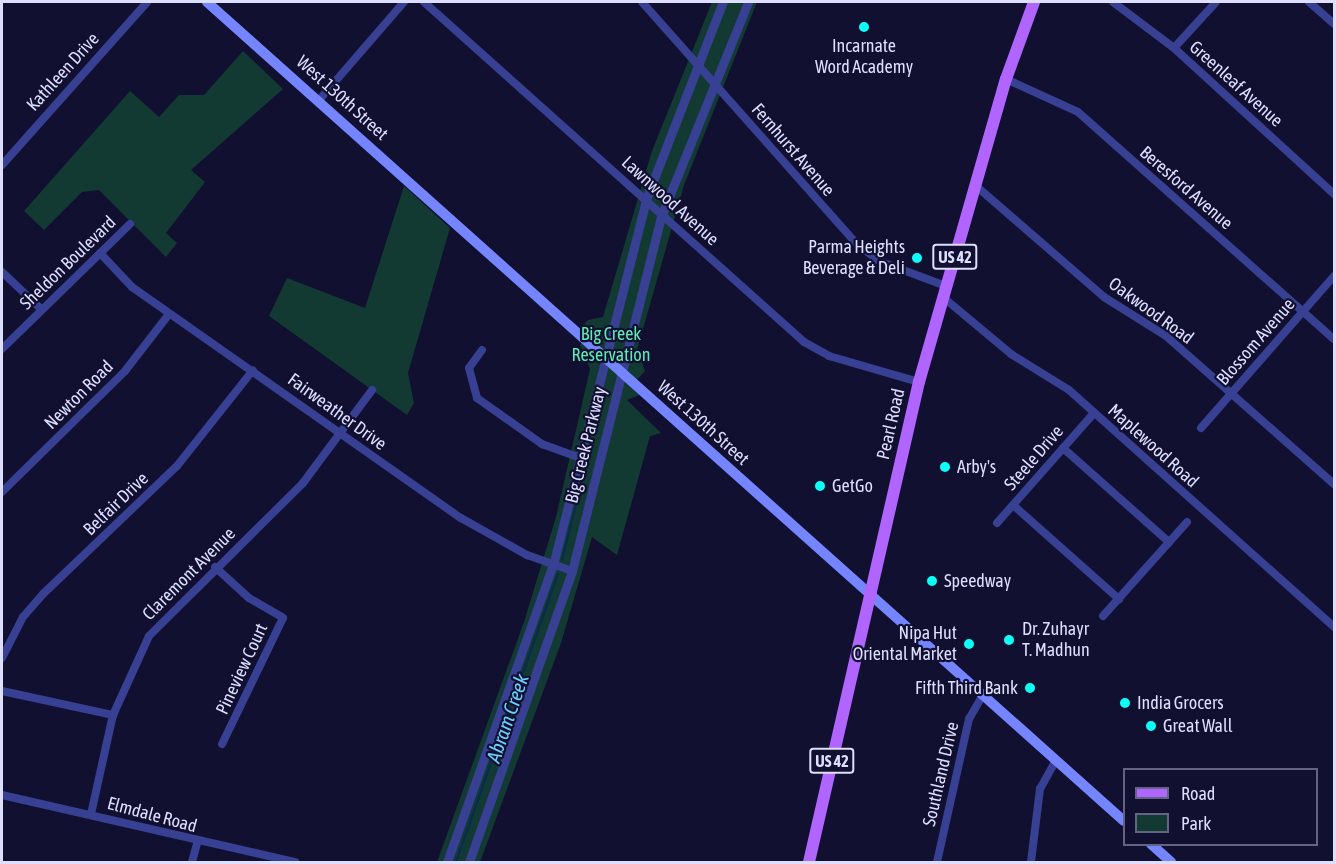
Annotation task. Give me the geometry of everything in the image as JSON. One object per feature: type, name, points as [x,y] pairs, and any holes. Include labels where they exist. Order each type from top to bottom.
[{"type":"main road","name":"West 130th Street","points":[[207,2],[320,99],[621,372],[1123,819]]},
{"type":"main road","name":"Pearl Road","points":[[809,862],[919,382],[1006,79],[1034,2]]},
{"type":"main road","points":[[1153,846],[1172,862]]},
{"type":"street","name":"Kathleen Drive","points":[[2,165],[147,2]]},
{"type":"street","points":[[320,99],[404,2]]},
{"type":"street","name":"Lawnwood Avenue","points":[[424,2],[804,342],[829,356],[919,382]]},
{"type":"street","name":"Fernhurst Avenue","points":[[642,2],[858,245],[879,261],[945,292]]},
{"type":"street","name":"Big Creek Parkway","points":[[447,862],[553,565],[603,355],[646,199],[695,64],[723,2]]},
{"type":"street","name":"Big Creek Parkway","points":[[469,862],[572,571],[662,214],[712,82],[748,2]]},
{"type":"street","name":"Greenleaf Avenue","points":[[1113,2],[1174,48],[1335,194]]},
{"type":"street","points":[[1174,48],[1216,2]]},
{"type":"street","points":[[1309,2],[1335,24]]},
{"type":"street","name":"Beresford Avenue","points":[[1006,79],[1078,112],[1335,339]]},
{"type":"street","name":"Oakwood Road","points":[[976,186],[1104,297],[1166,336],[1335,484]]},
{"type":"street","name":"Sheldon Boulevard","points":[[2,350],[41,309],[130,224]]},
{"type":"street","name":"Fairweather Drive","points":[[100,253],[170,314],[253,370],[460,518],[553,565],[572,571]]},
{"type":"street","points":[[2,272],[41,309]]},
{"type":"street","name":"Blossom Avenue","points":[[1201,428],[1335,276]]},
{"type":"street","name":"Maplewood Road","points":[[945,292],[1094,413],[1335,627]]},
{"type":"street","name":"Newton Road","points":[[2,492],[125,371],[170,314]]},
{"type":"street","points":[[482,350],[470,368],[477,398],[542,444],[578,457]]},
{"type":"street","name":"Belfair Drive","points":[[2,658],[23,617],[43,594],[177,466],[253,370]]},
{"type":"street","name":"Claremont Avenue","points":[[91,814],[112,715],[149,636],[215,567],[303,483],[372,390]]},
{"type":"street","name":"Steele Drive","points":[[997,523],[1094,413]]},
{"type":"street","points":[[1064,448],[1169,542]]},
{"type":"street","points":[[1013,505],[1119,599]]},
{"type":"street","points":[[1103,616],[1187,522]]},
{"type":"street","name":"Pineview Court","points":[[215,567],[249,598],[283,618],[222,744]]},
{"type":"street","points":[[2,691],[112,715]]},
{"type":"street","name":"Southland Drive","points":[[937,862],[969,719],[983,695]]},
{"type":"street","points":[[1031,862],[1040,789],[1056,760]]},
{"type":"street","name":"Elmdale Road","points":[[2,795],[91,814],[197,843],[295,862]]},
{"type":"street","points":[[192,862],[197,843]]},
{"type":"green space","name":"Big Creek Reservation","points":[[712,2],[757,2],[684,185],[637,350],[645,371],[635,382],[646,392],[627,400],[661,433],[650,436],[617,555],[592,537],[561,643],[480,862],[437,862],[524,622],[556,517],[590,369],[580,345],[586,338],[578,331],[588,320],[603,317],[652,151]]},
{"type":"green space","points":[[243,51],[283,89],[191,170],[205,182],[166,233],[177,243],[166,257],[99,190],[82,192],[44,230],[24,211],[130,91],[159,117],[179,95],[204,95]]},
{"type":"green space","points":[[404,186],[450,228],[408,373],[414,403],[407,415],[269,316],[287,278],[365,308]]},
{"type":"waterway","name":"Abram Creek","points":[[562,560],[588,458]]},
{"type":"waterway","name":"Abram Creek","points":[[456,862],[558,574]]},
{"type":"place","name":"Incarnate Word Academy","points":[[864,27]]},
{"type":"place","name":"Parma Heights Beverage & Deli","points":[[917,258]]},
{"type":"place","name":"Arby's","points":[[945,467]]},
{"type":"place","name":"GetGo","points":[[820,486]]},
{"type":"place","name":"Speedway","points":[[932,581]]},
{"type":"place","name":"Dr. Zuhayr T. Madhun","points":[[1009,640]]},
{"type":"place","name":"Nipa Hut Oriental Market","points":[[969,644]]},
{"type":"place","name":"Fifth Third Bank","points":[[1030,688]]},
{"type":"place","name":"India Grocers","points":[[1125,703]]},
{"type":"place","name":"Great Wall","points":[[1151,726]]}]
